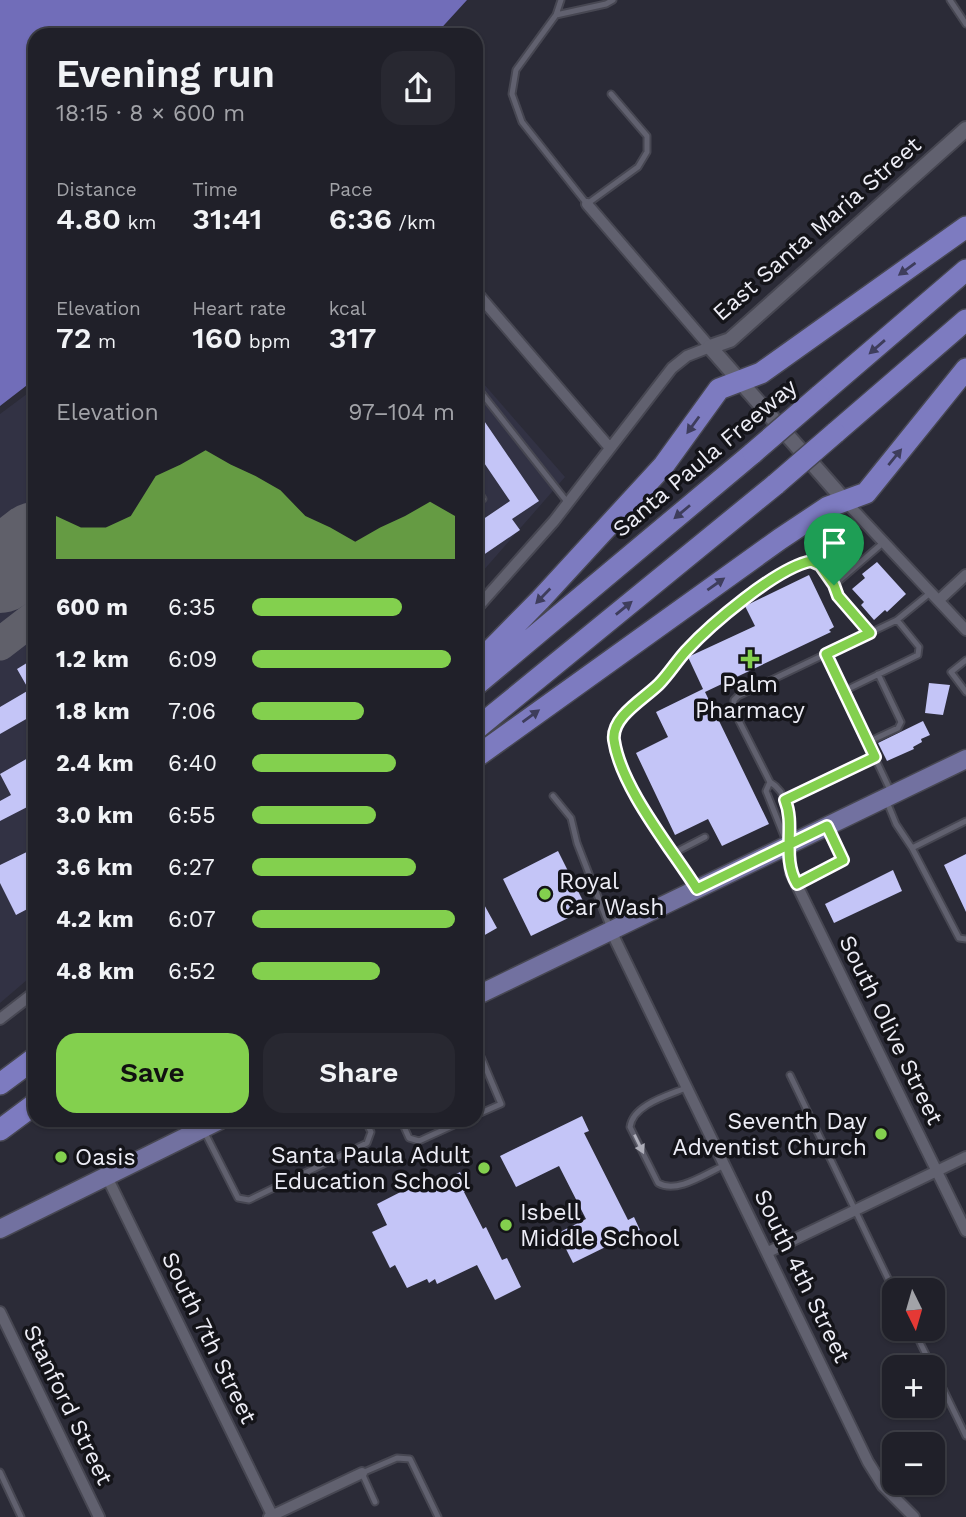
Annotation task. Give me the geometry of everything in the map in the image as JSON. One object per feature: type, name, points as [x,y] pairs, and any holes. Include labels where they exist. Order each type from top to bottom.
[{"type":"highway","points":[[483,658],[664,466],[719,389],[761,373],[966,227]]},
{"type":"highway","name":"Santa Paula Freeway","points":[[483,679],[966,270]]},
{"type":"highway","points":[[483,723],[776,484],[966,320]]},
{"type":"highway","points":[[483,752],[828,507],[866,493],[966,369]]},
{"type":"highway","points":[[0,1084],[28,1063]]},
{"type":"highway","points":[[0,1130],[28,1109]]},
{"type":"main road","points":[[483,993],[966,759]]},
{"type":"main road","points":[[0,1229],[203,1128]]},
{"type":"street","name":"East Santa Maria Street","points":[[483,598],[568,503],[672,368],[687,356],[730,340],[966,129]]},
{"type":"street","points":[[587,204],[845,501],[966,630]]},
{"type":"street","points":[[483,300],[610,448]]},
{"type":"street","points":[[935,596],[966,575]]},
{"type":"street","name":"South Olive Street","points":[[788,845],[791,873],[966,1231]]},
{"type":"street","name":"South 4th Street","points":[[611,931],[875,1474],[892,1496],[915,1517]]},
{"type":"street","points":[[0,1019],[28,997]]},
{"type":"street","points":[[768,1252],[966,1157]]},
{"type":"street","name":"South 7th Street","points":[[107,1177],[272,1516]]},
{"type":"street","name":"Stanford Street","points":[[0,1312],[99,1517]]},
{"type":"street","points":[[272,1516],[362,1473]]},
{"type":"lane","points":[[561,0],[556,15],[516,71],[512,94],[522,122],[587,204],[638,167],[647,152],[647,136],[611,94]]},
{"type":"lane","points":[[556,15],[613,0]]},
{"type":"lane","points":[[950,0],[966,24]]},
{"type":"lane","points":[[483,395],[568,503]]},
{"type":"lane","points":[[834,585],[884,542]]},
{"type":"lane","points":[[697,889],[631,788],[614,740],[616,724],[713,626],[770,581],[811,561],[820,565],[838,596],[870,633]]},
{"type":"lane","points":[[788,845],[788,807],[778,787],[770,782],[734,711],[734,700],[737,696],[897,620],[935,596]]},
{"type":"lane","points":[[844,691],[918,654],[920,650],[916,643],[897,620]]},
{"type":"lane","points":[[826,654],[875,757],[896,824],[912,848],[959,938],[966,939]]},
{"type":"lane","points":[[966,660],[951,672],[966,692]]},
{"type":"lane","points":[[868,742],[898,728],[901,722],[878,674]]},
{"type":"lane","points":[[785,800],[875,757]]},
{"type":"lane","points":[[770,782],[766,791],[788,845]]},
{"type":"lane","points":[[553,796],[571,818],[577,843],[611,931]]},
{"type":"lane","points":[[912,848],[966,821]]},
{"type":"lane","points":[[797,884],[843,860],[827,826]]},
{"type":"lane","points":[[674,853],[705,837]]},
{"type":"lane","points":[[483,1068],[501,1104],[483,1112]]},
{"type":"lane","points":[[790,1075],[888,1278]]},
{"type":"lane","points":[[688,1087],[640,1109],[631,1121],[631,1127],[658,1183],[665,1187],[679,1185],[725,1165]]},
{"type":"lane","points":[[203,1128],[238,1198],[249,1200],[367,1143],[371,1132],[368,1127]]},
{"type":"lane","points":[[404,1127],[409,1138],[419,1141],[450,1127]]},
{"type":"lane","points":[[945,1392],[966,1436]]},
{"type":"lane","points":[[375,1502],[362,1473],[397,1458],[410,1459],[438,1517]]},
{"type":"lane","points":[[0,1472],[21,1517]]},
{"type":"shaded area","points":[[0,0],[467,0],[441,28],[28,28],[28,384],[0,406]]},
{"type":"shaded area","points":[[483,383],[565,477],[483,571]]},
{"type":"shaded area","points":[[28,393],[28,979],[0,1003],[0,414]]},
{"type":"building","points":[[483,419],[539,501],[512,519],[520,530],[483,555],[483,519],[510,501],[483,461]]},
{"type":"building","points":[[877,562],[906,594],[874,620],[861,605],[864,602],[852,589],[865,578],[862,574]]},
{"type":"building","points":[[809,575],[834,627],[829,630],[831,632],[705,692],[769,824],[722,846],[708,819],[675,835],[636,753],[668,737],[656,712],[703,689],[688,657],[755,626],[745,606]]},
{"type":"building","points":[[28,662],[28,688],[17,669]]},
{"type":"building","points":[[929,683],[950,685],[943,715],[925,713]]},
{"type":"building","points":[[28,691],[28,718],[0,734],[0,707]]},
{"type":"building","points":[[923,721],[930,735],[921,739],[922,742],[913,747],[914,749],[887,761],[878,743]]},
{"type":"building","points":[[28,758],[28,807],[0,821],[0,801],[11,795],[0,774]]},
{"type":"building","points":[[28,851],[28,909],[16,915],[0,883],[0,865]]},
{"type":"building","name":"Royal Car Wash","points":[[558,851],[587,909],[531,936],[503,879]]},
{"type":"building","points":[[966,854],[966,912],[944,865]]},
{"type":"building","points":[[893,870],[902,891],[834,923],[825,904]]},
{"type":"building","points":[[483,903],[497,928],[483,936]]},
{"type":"building","points":[[582,1116],[589,1131],[584,1133],[628,1220],[634,1217],[640,1230],[573,1263],[558,1233],[586,1219],[559,1166],[516,1187],[500,1156]]},
{"type":"building","points":[[460,1172],[469,1190],[464,1192],[483,1229],[486,1227],[502,1260],[507,1258],[521,1287],[495,1300],[477,1265],[437,1284],[435,1279],[429,1283],[427,1279],[407,1288],[395,1265],[390,1268],[372,1232],[387,1225],[377,1204],[432,1176],[436,1184]]},
{"type":"taxiway","points":[[0,644],[28,622]]},
{"type":"runway","points":[[0,571],[28,549]]},
{"type":"place","name":"Palm Pharmacy","points":[[750,659]]},
{"type":"place","name":"Royal Car Wash","points":[[545,894]]},
{"type":"place","name":"Seventh Day Adventist Church","points":[[881,1134]]},
{"type":"place","name":"Oasis","points":[[61,1157]]},
{"type":"place","name":"Santa Paula Adult Education School","points":[[484,1168]]},
{"type":"place","name":"Isbell Middle School","points":[[506,1225]]},
{"type":"route","points":[[834,585],[820,565],[811,561],[804,562],[770,581],[713,626],[616,724],[614,740],[631,788],[697,889],[788,845],[827,826],[843,860],[797,884],[791,873],[788,845],[788,807],[785,800],[875,757],[826,654],[870,633],[838,596],[834,585]]}]
